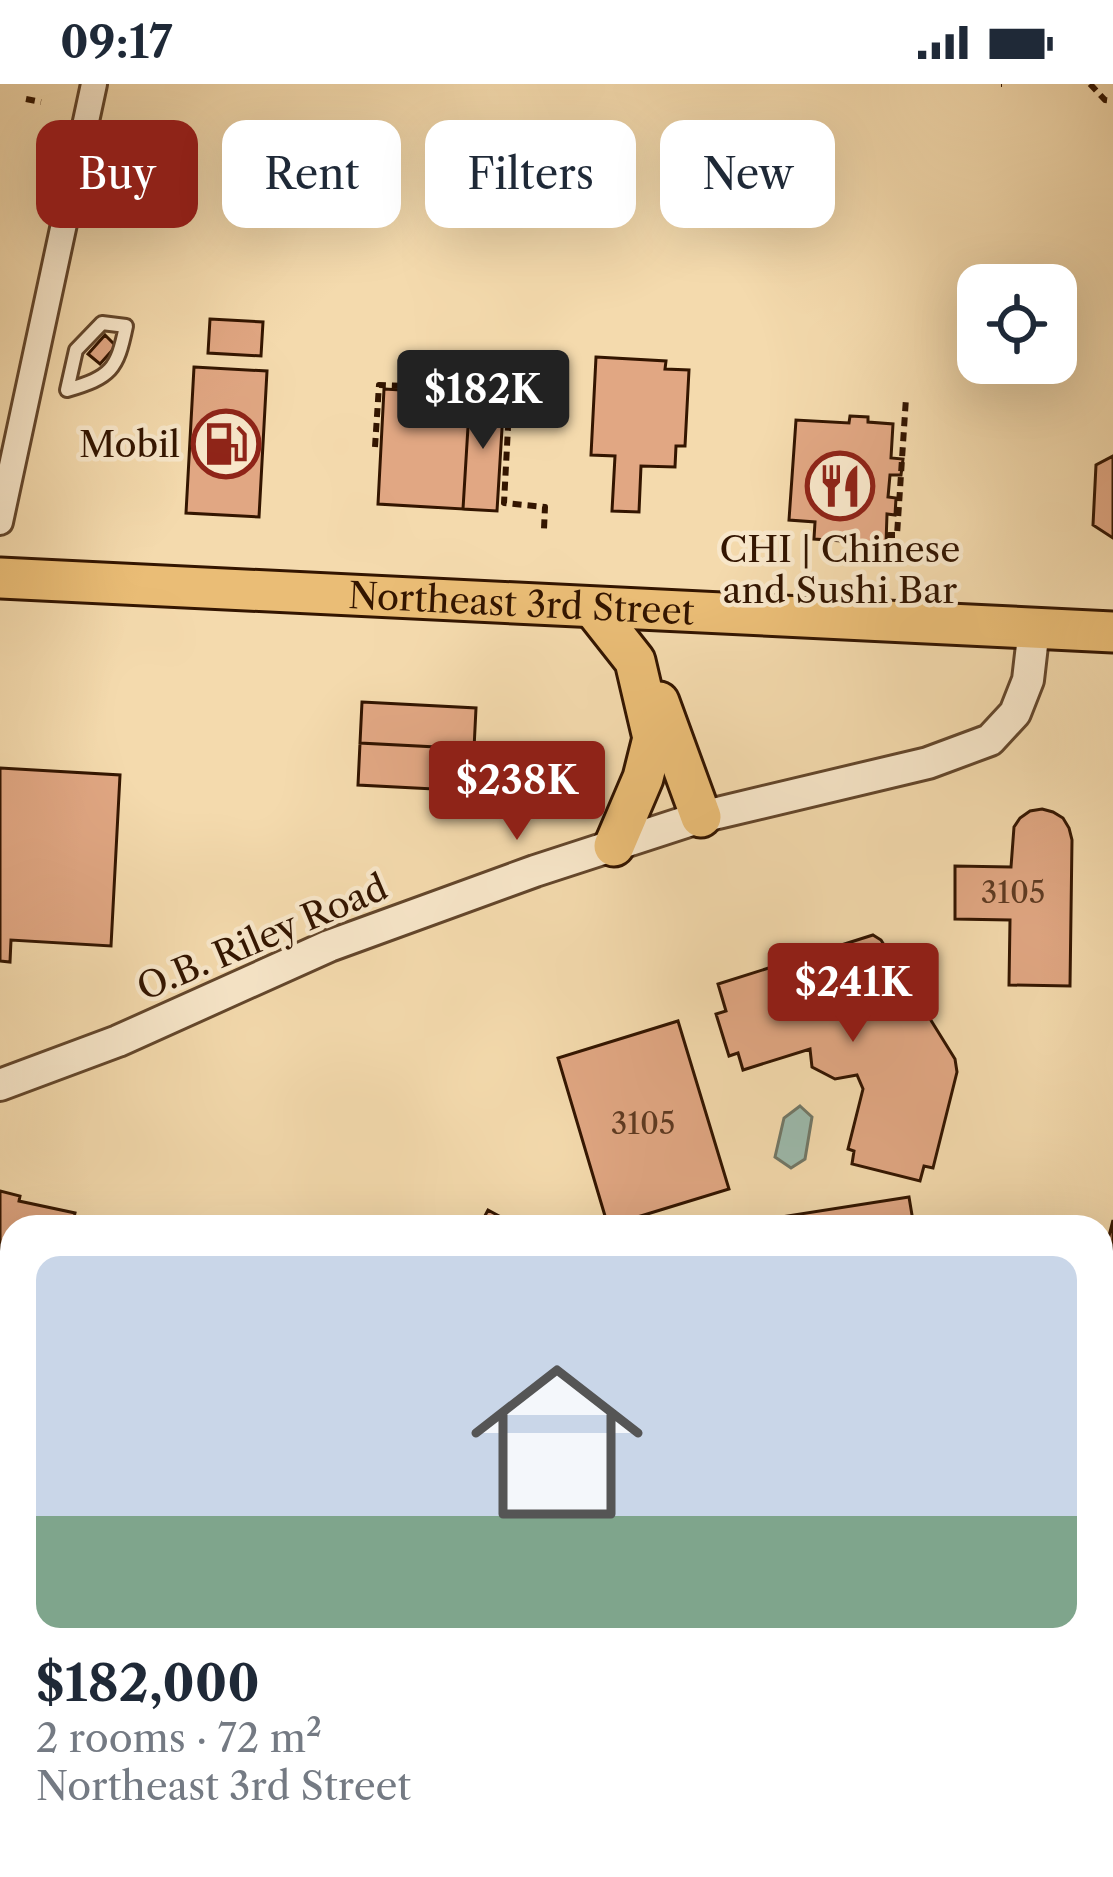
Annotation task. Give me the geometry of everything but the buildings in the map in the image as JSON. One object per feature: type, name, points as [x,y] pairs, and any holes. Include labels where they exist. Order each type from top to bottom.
[{"type":"main road","name":"Northeast 3rd Street","points":[[0,578],[1113,632]]},
{"type":"main road","points":[[594,609],[654,688],[701,818]]},
{"type":"main road","points":[[614,846],[643,778],[652,738],[635,662]]},
{"type":"street","points":[[0,522],[94,84]]},
{"type":"street","name":"O.B. Riley Road","points":[[0,1084],[118,1041],[329,946],[517,878],[701,818],[928,764],[990,740],[1015,713],[1028,680],[1034,628]]},
{"type":"lane","points":[[102,322],[126,326],[119,358],[96,382],[67,390],[76,350],[102,322]]},
{"type":"path","points":[[1090,84],[1105,100],[1113,100]]},
{"type":"path","points":[[26,98],[41,102]]},
{"type":"path","points":[[376,447],[379,386],[510,390],[504,502],[545,507],[544,529]]},
{"type":"path","points":[[889,553],[890,536],[897,535],[907,398]]},
{"type":"shaded area","points":[[800,1106],[812,1117],[805,1159],[791,1168],[775,1157],[784,1118]]},
{"type":"place","name":"Mobil","points":[[226,444]]},
{"type":"place","name":"CHI | Chinese and Sushi Bar","points":[[840,486]]}]
